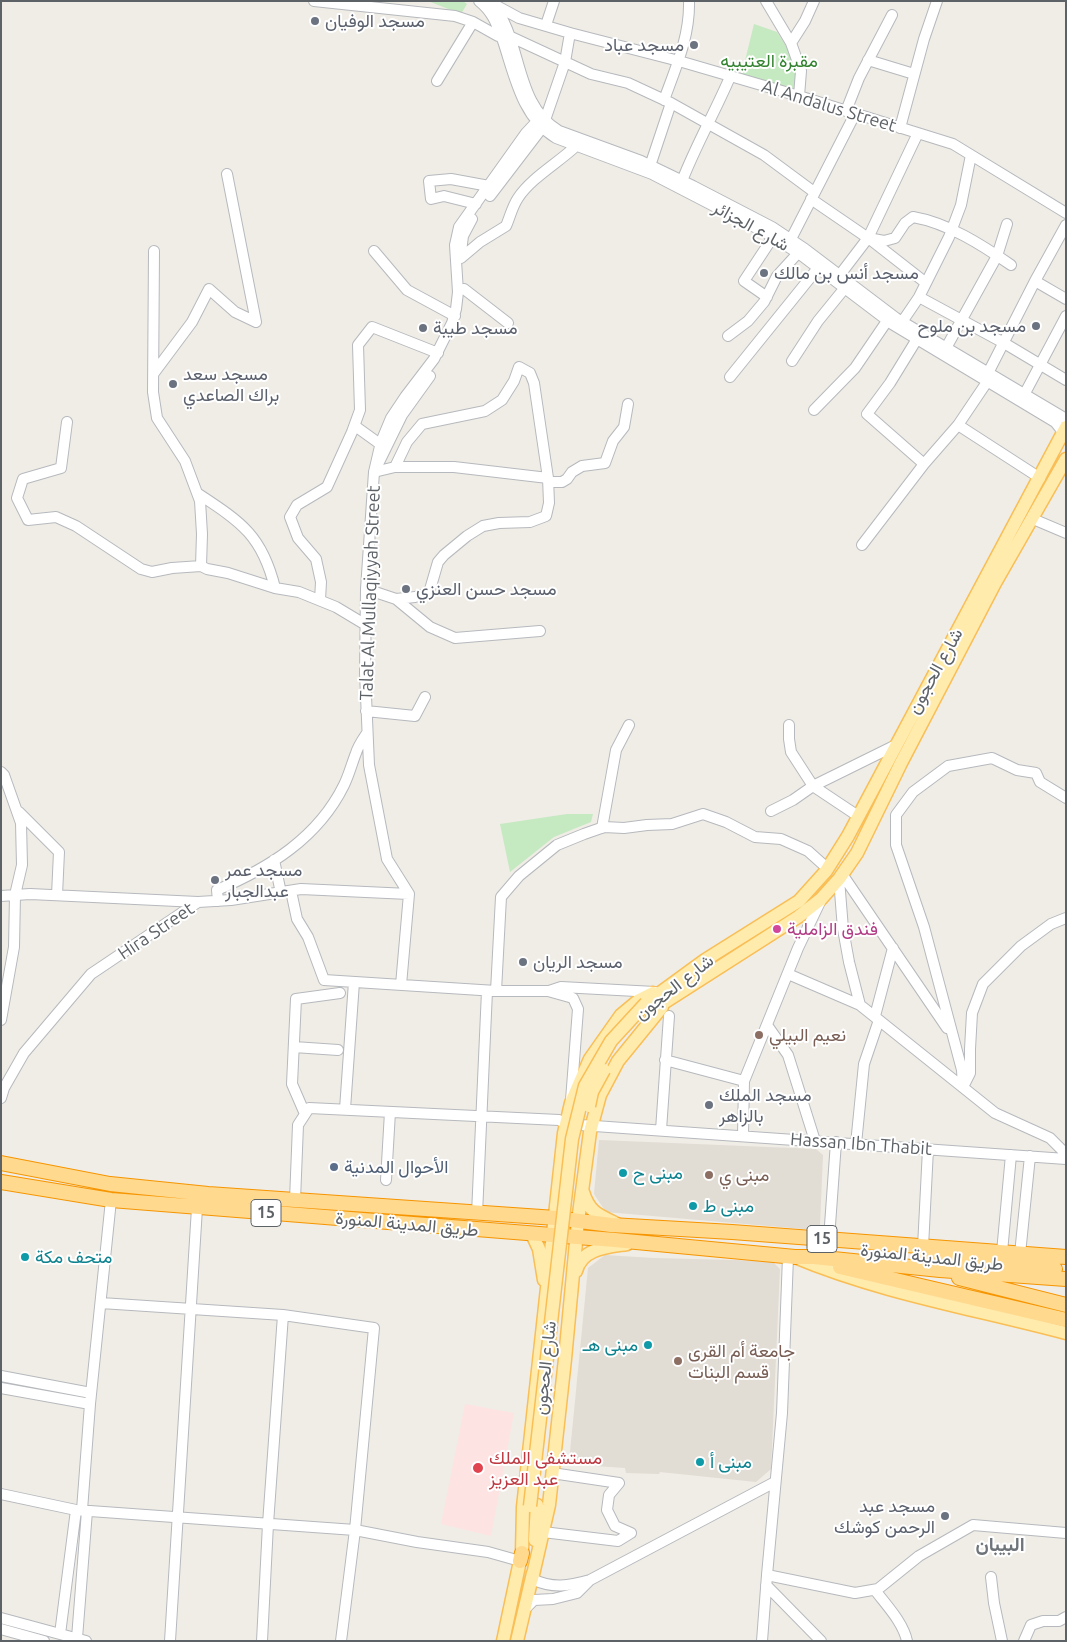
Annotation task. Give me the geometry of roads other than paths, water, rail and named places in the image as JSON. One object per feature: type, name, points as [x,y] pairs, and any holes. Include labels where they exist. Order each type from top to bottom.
[{"type":"highway","name":"طريق المدينة المنورة","points":[[1,1164],[118,1185],[208,1194],[556,1218],[621,1225],[1066,1257]]},
{"type":"highway","name":"طريق المدينة المنورة","points":[[1,1182],[112,1200],[197,1208],[636,1242],[791,1257],[814,1257]]},
{"type":"highway","name":"طريق المدينة المنورة","points":[[800,1237],[820,1245],[1066,1271]]},
{"type":"highway","points":[[814,1257],[827,1253],[929,1270],[1066,1305]]},
{"type":"highway","points":[[814,1257],[940,1270],[1066,1279]]},
{"type":"highway","points":[[814,1257],[826,1264],[1066,1320]]},
{"type":"main road","name":"شارع الحجون","points":[[516,1641],[532,1579],[533,1505],[572,1139],[585,1086],[611,1041],[679,979],[705,960],[798,901],[827,868],[858,816],[1064,430]]},
{"type":"main road","name":"شارع الحجون","points":[[648,1007],[667,1000],[798,917],[821,899],[840,877],[857,853],[901,763],[991,592],[1066,459]]},
{"type":"main road","points":[[521,1557],[523,1507],[566,1124],[571,1103],[590,1058],[621,1015],[639,1000],[679,979]]},
{"type":"main road","points":[[532,1579],[549,1505],[566,1358],[576,1238],[592,1125],[600,1095],[618,1060],[667,1000]]},
{"type":"main road","points":[[582,1189],[587,1206],[603,1218],[621,1225]]},
{"type":"main road","points":[[532,1234],[539,1249],[547,1298]]},
{"type":"main road","points":[[571,1290],[578,1263],[590,1252],[636,1242]]},
{"type":"main road","points":[[791,1257],[825,1270],[899,1291],[1066,1333]]},
{"type":"main road","name":"شارع الحجون","points":[[503,1639],[533,1505]]},
{"type":"street","points":[[314,1],[455,16],[503,30],[591,74],[628,83],[667,101],[764,155],[813,196],[926,283]]},
{"type":"street","points":[[479,1],[503,30]]},
{"type":"street","points":[[546,25],[554,1]]},
{"type":"street","points":[[650,166],[687,35],[689,1]]},
{"type":"street","points":[[791,43],[805,21],[814,1]]},
{"type":"street","points":[[900,128],[936,1]]},
{"type":"street","points":[[766,2],[791,43],[801,71],[799,96]]},
{"type":"street","points":[[492,3],[542,122]]},
{"type":"street","name":"Al Andalus Street","points":[[492,3],[519,18],[679,61],[953,144],[1065,211]]},
{"type":"street","points":[[791,239],[813,196],[851,112],[859,78],[892,15]]},
{"type":"street","points":[[503,30],[511,20],[519,18]]},
{"type":"street","points":[[437,81],[473,22]]},
{"type":"street","points":[[542,122],[565,62],[570,33]]},
{"type":"street","points":[[868,60],[914,74]]},
{"type":"street","points":[[682,181],[730,77]]},
{"type":"street","name":"شارع الجزائر","points":[[542,122],[556,138],[652,174],[773,237],[798,253],[887,321],[987,378],[1024,395],[1066,419]]},
{"type":"street","name":"شارع الجزائر","points":[[542,122],[559,131],[650,166],[760,220],[791,239],[902,322],[946,348],[1064,430]]},
{"type":"street","name":"Talat Al Mullaqiyyah Street","points":[[409,894],[387,859],[369,765],[364,673],[366,589],[374,469],[380,444],[397,407],[438,353],[455,316],[458,292],[456,238],[462,223],[489,186],[542,122]]},
{"type":"street","name":"Talat Al Mullaqiyyah Street","points":[[374,469],[402,415],[436,368],[451,341],[463,313],[463,236],[470,222],[542,122]]},
{"type":"street","points":[[839,276],[868,238],[918,133]]},
{"type":"street","points":[[462,258],[480,242],[506,226],[508,216],[518,197],[576,146]]},
{"type":"street","points":[[902,322],[919,297],[949,237],[961,205],[971,155]]},
{"type":"street","points":[[154,373],[192,322],[209,290],[236,312],[256,322],[227,174]]},
{"type":"street","points":[[476,204],[444,196],[431,199],[430,181],[451,179],[489,186]]},
{"type":"street","points":[[868,238],[884,241],[894,238],[905,223],[913,217],[928,220],[951,230],[1011,265]]},
{"type":"street","points":[[946,348],[997,256],[1007,224]]},
{"type":"street","points":[[862,545],[924,464],[958,425],[987,378],[1035,281],[1066,225]]},
{"type":"street","points":[[766,297],[744,281],[773,237]]},
{"type":"street","points":[[374,251],[407,290],[455,316]]},
{"type":"street","points":[[154,252],[153,392],[156,418],[186,461],[200,501],[201,566]]},
{"type":"street","points":[[728,336],[748,322],[766,297],[777,276],[798,253]]},
{"type":"street","points":[[730,377],[818,268]]},
{"type":"street","points":[[1035,281],[1066,299]]},
{"type":"street","points":[[792,361],[844,288]]},
{"type":"street","points":[[464,290],[508,323]]},
{"type":"street","points":[[919,297],[1004,343],[1066,380]]},
{"type":"street","points":[[1024,395],[1066,316]]},
{"type":"street","points":[[814,410],[855,368],[887,321]]},
{"type":"street","points":[[320,600],[321,582],[316,559],[298,538],[290,517],[297,505],[327,487],[354,426],[360,410],[358,345],[372,327],[438,353]]},
{"type":"street","points":[[917,339],[890,383],[867,414],[924,464]]},
{"type":"street","points":[[395,468],[407,442],[422,424],[485,411],[502,400],[514,381],[519,367],[530,372],[534,383],[548,480],[549,503],[546,516],[530,522],[499,523],[482,526],[467,536],[438,562],[429,592],[415,597],[396,599]]},
{"type":"street","points":[[374,469],[454,467],[562,482],[572,472],[582,466],[605,464],[613,440],[624,428],[628,404]]},
{"type":"street","points":[[67,422],[61,468],[23,478],[17,498],[28,520],[56,517],[76,526],[141,569],[152,572],[172,568],[201,566],[207,570],[228,573],[275,588],[299,592],[336,607],[366,625]]},
{"type":"street","points":[[958,425],[1040,478]]},
{"type":"street","points":[[354,426],[380,444]]},
{"type":"street","points":[[197,493],[227,513],[249,532],[259,546],[270,570],[275,588]]},
{"type":"street","points":[[1033,519],[1066,533]]},
{"type":"street","points":[[366,589],[396,599],[430,627],[456,638],[540,630]]},
{"type":"street","points":[[366,711],[415,716],[425,697]]},
{"type":"street","points":[[602,828],[616,750],[629,725]]},
{"type":"street","points":[[789,725],[791,752],[812,786],[858,816]]},
{"type":"street","points":[[218,901],[217,890],[274,860],[293,848],[310,833],[344,785],[356,750],[368,732]]},
{"type":"street","points":[[771,811],[793,800],[812,786],[894,746]]},
{"type":"street","points":[[963,1087],[962,1070],[924,927],[896,845],[896,815],[913,792],[948,766],[992,758],[1017,770],[1036,773],[1040,782],[1066,798]]},
{"type":"street","points":[[1,772],[4,775],[21,823],[22,865],[15,895],[14,947],[4,994],[1,1020]]},
{"type":"street","points":[[16,810],[59,852],[57,896]]},
{"type":"street","points":[[477,1214],[492,991],[501,897],[519,876],[557,845],[602,828],[672,824],[703,814],[726,822],[755,836],[781,839],[808,852],[827,868]]},
{"type":"street","points":[[274,860],[297,919],[308,937],[324,980],[492,991],[548,991],[574,998],[578,1009],[571,1103]]},
{"type":"street","points":[[840,877],[893,948],[952,1035]]},
{"type":"street","points":[[840,877],[843,929],[860,1005]]},
{"type":"street","name":"Hira Street","points":[[1,1098],[4,1088],[24,1053],[91,974],[198,902],[301,890],[409,894]]},
{"type":"street","points":[[402,985],[409,894]]},
{"type":"street","points":[[1,896],[57,896],[198,902]]},
{"type":"street","points":[[743,1136],[744,1081],[821,899]]},
{"type":"street","points":[[963,1087],[970,1073],[972,1013],[983,984],[1021,946],[1051,924],[1066,918]]},
{"type":"street","points":[[856,1144],[864,1064],[893,948]]},
{"type":"street","points":[[788,974],[860,1005],[995,1113],[1050,1138],[1066,1154]]},
{"type":"street","points":[[345,1109],[354,982]]},
{"type":"street","points":[[548,991],[561,987],[655,992]]},
{"type":"street","points":[[295,1200],[298,1125],[305,1114],[292,1084],[296,999],[340,993]]},
{"type":"street","points":[[661,1130],[669,1016]]},
{"type":"street","points":[[767,1025],[788,1054],[815,1141]]},
{"type":"street","points":[[294,1047],[338,1050]]},
{"type":"street","points":[[666,1060],[744,1081]]},
{"type":"street","name":"Hassan Ibn Thabit","points":[[305,1114],[309,1108],[559,1120],[566,1124],[1066,1159]]},
{"type":"street","points":[[386,1180],[390,1112]]},
{"type":"street","points":[[829,1239],[836,1142]]},
{"type":"street","points":[[923,1247],[928,1149]]},
{"type":"street","points":[[1002,1252],[1011,1155]]},
{"type":"street","points":[[1020,1254],[1030,1156]]},
{"type":"street","points":[[1,1618],[81,1640],[82,1510],[90,1398],[112,1200]]},
{"type":"street","points":[[170,1641],[197,1208]]},
{"type":"street","points":[[762,1641],[782,1414],[791,1257]]},
{"type":"street","points":[[100,1303],[283,1315],[374,1328],[355,1530],[341,1641]]},
{"type":"street","points":[[262,1641],[268,1524],[283,1315]]},
{"type":"street","points":[[1,1376],[90,1398]]},
{"type":"street","points":[[1,1388],[90,1398]]},
{"type":"street","points":[[543,1532],[618,1541],[631,1533],[615,1526],[607,1510],[609,1495],[619,1483],[552,1473]]},
{"type":"street","points":[[532,1579],[542,1584],[561,1587],[590,1580],[776,1482]]},
{"type":"street","points":[[1,1494],[82,1510],[355,1530],[416,1542],[521,1557]]},
{"type":"street","points":[[60,1634],[82,1510]]},
{"type":"street","points":[[766,1580],[855,1593],[875,1590],[919,1556],[973,1525],[1066,1533]]},
{"type":"street","points":[[991,1577],[1002,1641]]},
{"type":"street","points":[[525,1609],[534,1600],[577,1594],[590,1580]]},
{"type":"street","points":[[766,1580],[821,1641]]},
{"type":"street","points":[[875,1590],[896,1619],[906,1635],[907,1641]]},
{"type":"street","points":[[1024,1641],[1031,1625],[1043,1621],[1059,1621],[1066,1616]]},
{"type":"street","points":[[1,1629],[38,1640]]},
{"type":"place","name":"مسجد الوفيان","points":[[315,21]]},
{"type":"place","name":"مسجد عباد","points":[[694,45]]},
{"type":"place","name":"مسجد أنس بن مالك","points":[[764,273]]},
{"type":"place","name":"مسجد بن ملوح","points":[[1036,326]]},
{"type":"place","name":"مسجد طيبة","points":[[423,328]]},
{"type":"place","name":"مسجد سعد براك الصاعدي","points":[[173,384]]},
{"type":"place","name":"مسجد حسن العنزي","points":[[406,589]]},
{"type":"place","name":"مسجد عمر عبدالجبار","points":[[215,880]]},
{"type":"place","name":"فندق الزاملية","points":[[777,929]]},
{"type":"place","name":"مسجد الريان","points":[[523,962]]},
{"type":"place","name":"نعيم البيلي","points":[[759,1035]]},
{"type":"place","name":"مسجد الملك بالزاهر","points":[[709,1105]]},
{"type":"place","name":"الأحوال المدنية","points":[[334,1167]]},
{"type":"place","name":"مبنى ح","points":[[623,1173]]},
{"type":"place","name":"مبنى ي","points":[[709,1175]]},
{"type":"place","name":"مبنى ط","points":[[693,1206]]},
{"type":"place","name":"متحف مكة","points":[[25,1257]]},
{"type":"place","name":"مبنى هـ","points":[[648,1345]]},
{"type":"place","name":"جامعة أم القرى قسم البنات","points":[[678,1361]]},
{"type":"place","name":"مبنى أ","points":[[700,1462]]},
{"type":"place","name":"مستشفى الملك عبد العزيز","points":[[478,1468]]},
{"type":"place","name":"مسجد عبد الرحمن كوشك","points":[[945,1516]]},
{"type":"district","name":"البيبان","points":[[1000,1545]]},
{"type":"park label","name":"مقبرة العتيبيه","points":[[769,61]]}]
